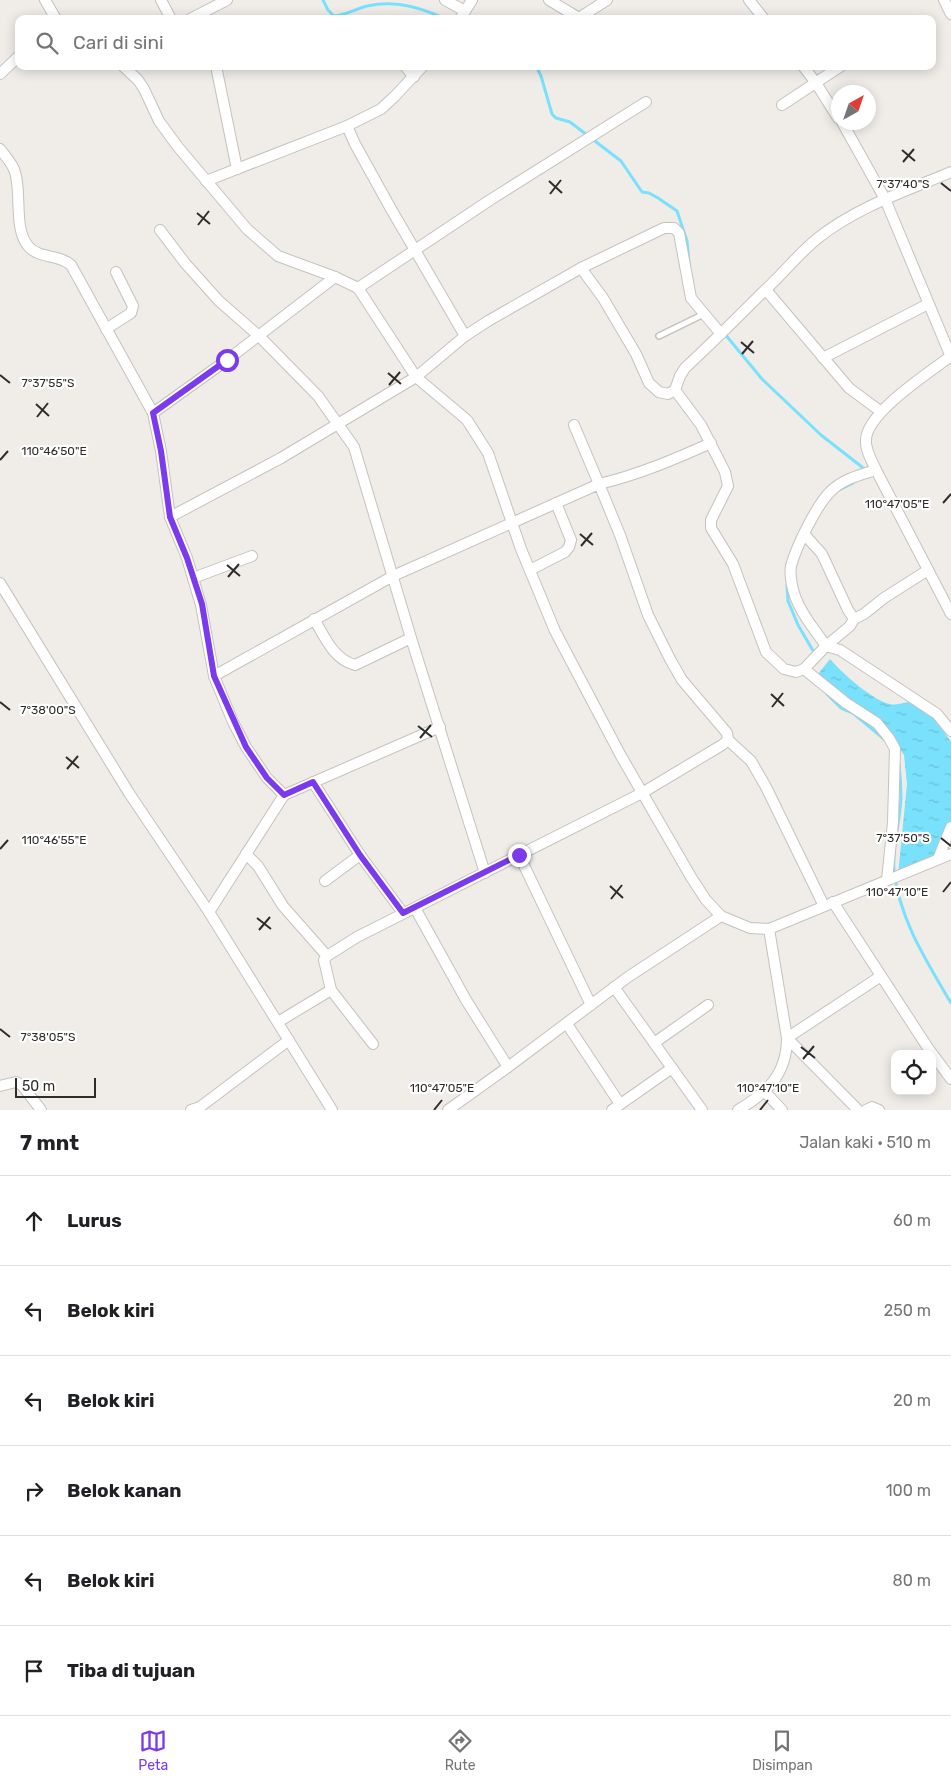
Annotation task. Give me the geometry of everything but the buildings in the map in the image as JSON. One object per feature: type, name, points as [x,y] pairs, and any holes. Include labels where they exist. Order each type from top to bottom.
[{"type":"street","points":[[45,0],[54,15]]},
{"type":"street","points":[[161,0],[169,15]]},
{"type":"street","points":[[198,15],[227,0]]},
{"type":"street","points":[[446,0],[462,15],[472,0]]},
{"type":"street","points":[[549,0],[574,15]]},
{"type":"street","points":[[584,15],[606,0]]},
{"type":"street","points":[[749,0],[761,15]]},
{"type":"street","points":[[944,0],[951,14]]},
{"type":"street","points":[[0,74],[15,60]]},
{"type":"street","points":[[127,70],[138,80],[159,121],[247,229],[278,256],[335,277],[358,288],[416,377],[467,420],[488,452],[512,523],[555,631],[642,794],[691,877],[706,900],[721,916],[750,928],[769,929],[951,854]]},
{"type":"street","points":[[217,70],[237,169]]},
{"type":"street","points":[[408,70],[414,77]]},
{"type":"street","points":[[206,181],[347,126],[381,109],[420,70]]},
{"type":"street","points":[[806,70],[831,107]]},
{"type":"street","points":[[782,105],[835,70]]},
{"type":"street","points":[[358,288],[490,200],[646,102]]},
{"type":"street","points":[[347,126],[386,201],[465,336]]},
{"type":"street","points":[[846,130],[885,199],[951,357],[880,411],[869,427],[866,440],[876,470],[951,614]]},
{"type":"street","points":[[0,150],[15,171],[22,233],[28,246],[35,252],[61,258],[71,265],[153,413],[161,451],[170,517],[187,558],[202,604],[214,676],[246,747],[267,778],[284,795]]},
{"type":"street","points":[[581,268],[603,298],[636,354],[649,383],[659,392],[668,394],[675,390],[685,368],[766,290],[789,264],[819,237],[885,199],[951,172]]},
{"type":"street","points":[[170,517],[281,458],[338,425],[416,377],[465,336],[581,268],[652,233],[667,228],[674,228],[680,234],[691,298],[720,335]]},
{"type":"street","points":[[160,230],[185,263],[219,301],[259,336],[318,396],[354,447],[411,638],[485,872]]},
{"type":"street","points":[[106,329],[131,313],[133,309],[116,272]]},
{"type":"street","points":[[153,413],[259,336],[335,277]]},
{"type":"street","points":[[766,290],[849,388],[880,411]]},
{"type":"street","points":[[823,358],[928,304]]},
{"type":"street","points":[[675,390],[697,419],[725,472],[728,486],[711,520],[711,528],[733,564],[766,652],[784,668],[796,672],[804,669],[826,646],[850,626],[854,618],[864,614],[884,598],[928,570]]},
{"type":"street","points":[[574,426],[620,535],[648,615],[670,660],[682,680],[727,733],[728,740],[751,762],[828,904],[881,976],[928,1048],[951,1079]]},
{"type":"street","points":[[214,676],[393,576],[599,484],[625,478],[666,463],[711,443]]},
{"type":"street","points":[[876,470],[848,479],[830,491],[804,534],[791,567],[792,586],[800,607],[826,646],[840,650],[937,714],[951,731]]},
{"type":"street","points":[[530,570],[565,552],[569,547],[571,540],[556,503]]},
{"type":"street","points":[[804,534],[822,554],[848,610],[854,618]]},
{"type":"street","points":[[194,578],[252,556]]},
{"type":"street","points":[[0,583],[129,793],[209,912],[332,1110]]},
{"type":"street","points":[[314,619],[339,658],[355,666],[411,638]]},
{"type":"street","points":[[804,669],[846,703],[877,723],[895,749],[893,822],[887,880]]},
{"type":"street","points":[[209,912],[284,795],[440,727]]},
{"type":"street","points":[[373,1044],[331,990],[324,964],[327,956],[357,937],[403,913],[642,794],[728,740]]},
{"type":"street","points":[[313,782],[360,855],[403,913]]},
{"type":"street","points":[[938,859],[951,827]]},
{"type":"street","points":[[246,854],[258,866],[283,906],[327,956]]},
{"type":"street","points":[[325,882],[360,855]]},
{"type":"street","points":[[519,855],[591,1005]]},
{"type":"street","points":[[415,908],[466,1000],[508,1067]]},
{"type":"street","points":[[448,1110],[567,1024],[614,987],[721,916]]},
{"type":"street","points":[[738,1110],[765,1092],[776,1078],[784,1062],[787,1038],[769,929]]},
{"type":"street","points":[[787,1038],[881,976]]},
{"type":"street","points":[[614,987],[702,1110]]},
{"type":"street","points":[[278,1022],[331,990]]},
{"type":"street","points":[[654,1043],[708,1005]]},
{"type":"street","points":[[567,1024],[616,1107],[672,1068]]},
{"type":"street","points":[[787,1038],[858,1110]]},
{"type":"street","points":[[198,1109],[289,1040]]},
{"type":"street","points":[[0,1086],[16,1082],[22,1085],[41,1110]]},
{"type":"street","points":[[765,1092],[782,1110]]},
{"type":"street","points":[[866,1110],[872,1107],[879,1110]]},
{"type":"lane","points":[[659,336],[704,314]]},
{"type":"water","points":[[830,659],[849,678],[875,698],[892,704],[910,702],[933,716],[951,742],[951,820],[935,860],[898,875],[907,784],[904,755],[895,742],[818,674]]},
{"type":"waterway","points":[[323,0],[333,15]]},
{"type":"waterway","points":[[338,15],[378,4],[398,4],[436,15]]},
{"type":"waterway","points":[[538,70],[552,114],[556,118],[570,122],[621,161],[642,192],[649,193],[677,211],[687,241],[689,263]]},
{"type":"waterway","points":[[724,333],[762,379],[821,435],[862,467],[864,472]]},
{"type":"waterway","points":[[841,489],[853,483]]},
{"type":"waterway","points":[[787,585],[788,601],[798,625],[815,654]]},
{"type":"waterway","points":[[827,694],[841,708],[853,713],[884,739]]},
{"type":"waterway","points":[[899,763],[901,798],[894,861],[897,888],[915,940],[951,1003]]},
{"type":"route","points":[[227,360],[153,413],[161,451],[170,517],[187,558],[202,604],[214,676],[246,747],[267,778],[284,795],[313,782],[360,855],[403,913],[519,855]]}]
